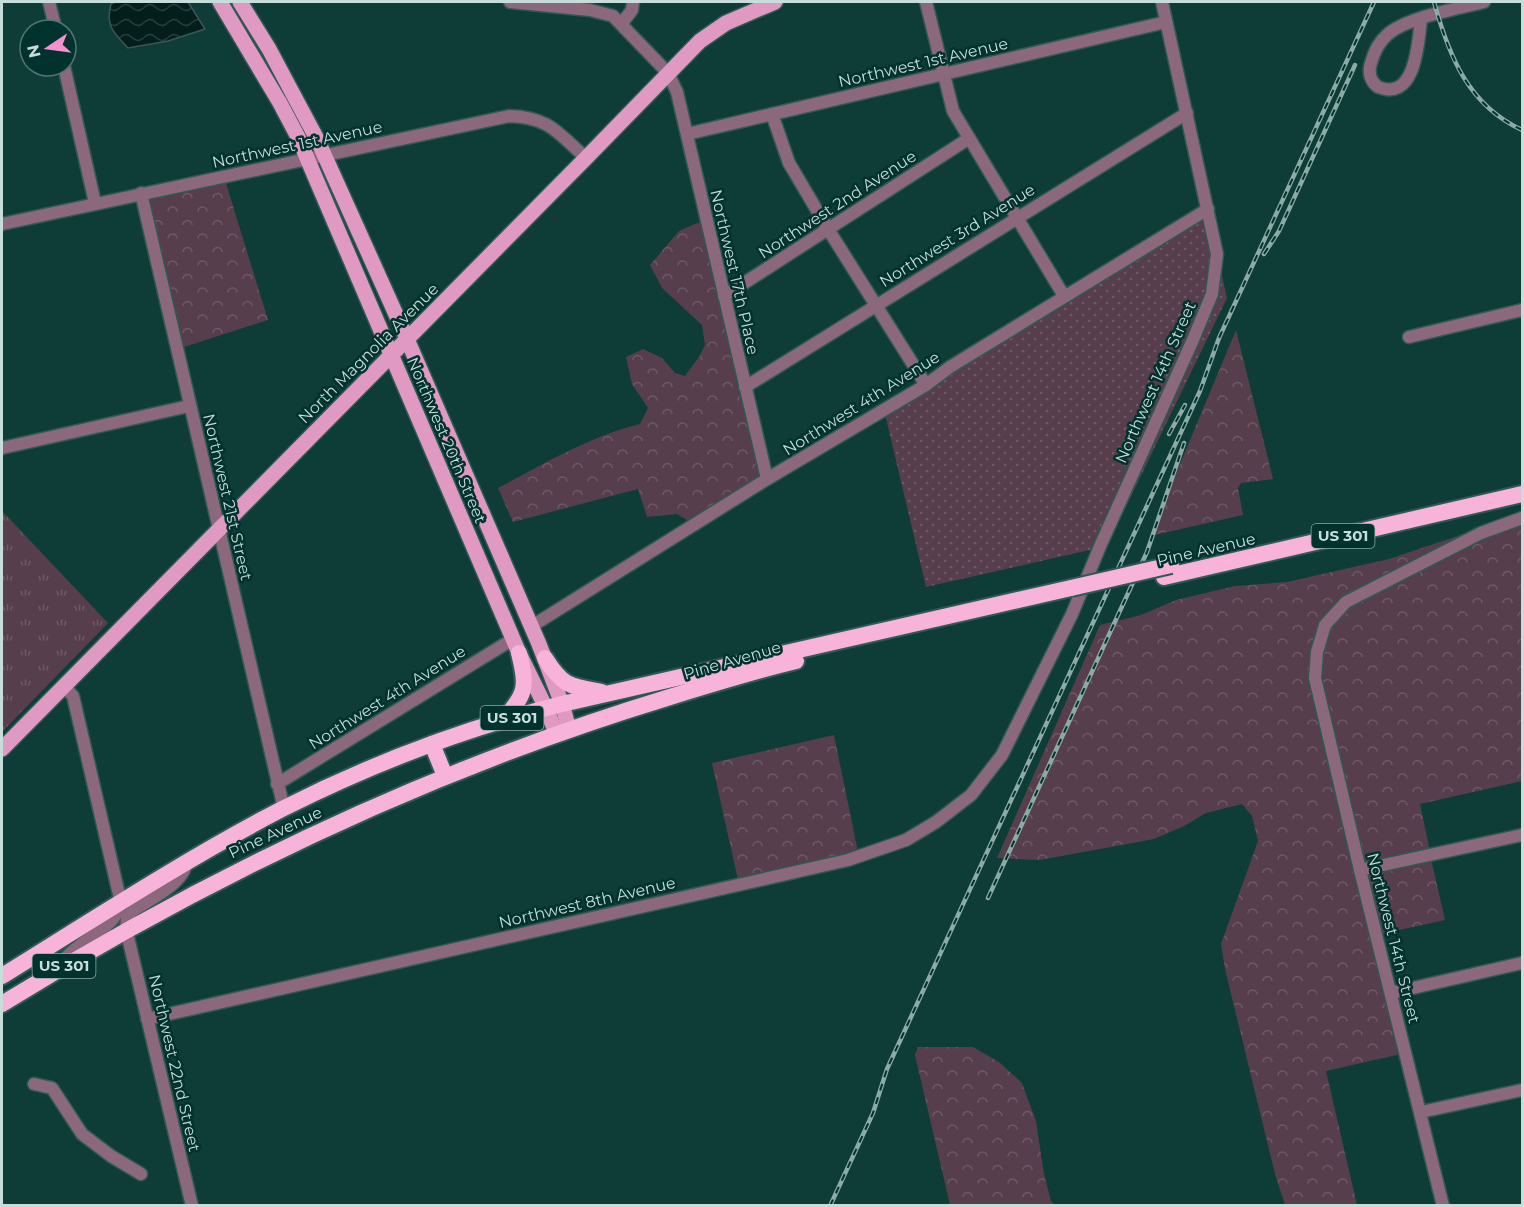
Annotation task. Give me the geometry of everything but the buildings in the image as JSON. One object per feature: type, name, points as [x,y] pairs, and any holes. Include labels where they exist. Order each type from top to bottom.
[{"type":"highway","name":"Pine Avenue","points":[[1168,572],[1522,484]]},
{"type":"highway","name":"Pine Avenue","points":[[2,976],[186,863],[284,809],[432,744],[502,721],[609,693],[712,676],[1522,494]]},
{"type":"highway","points":[[502,721],[516,705],[523,692],[525,679],[516,646]]},
{"type":"highway","points":[[545,658],[555,674],[564,682],[575,687],[609,693]]},
{"type":"highway","name":"Pine Avenue","points":[[2,1004],[126,929],[229,874],[299,841],[445,777],[712,676]]},
{"type":"highway","points":[[432,744],[445,777]]},
{"type":"main road","name":"Northwest 20th Street","points":[[220,2],[280,103],[308,159],[516,646],[554,706]]},
{"type":"main road","name":"Northwest 20th Street","points":[[240,2],[269,49],[324,156],[407,339],[545,658],[554,706],[563,731]]},
{"type":"main road","name":"North Magnolia Avenue","points":[[2,749],[700,41],[726,23],[775,2]]},
{"type":"main road","points":[[475,549],[489,555],[508,571]]},
{"type":"street","points":[[49,2],[53,18]]},
{"type":"street","points":[[510,2],[602,12],[613,16],[668,73]]},
{"type":"street","points":[[622,23],[632,10],[633,2]]},
{"type":"street","points":[[926,2],[953,111],[968,140],[1018,217],[1064,296]]},
{"type":"street","name":"Northwest 14th Street","points":[[1002,755],[1072,614],[1212,294],[1217,255],[1162,2]]},
{"type":"street","points":[[1421,20],[1414,62],[1407,80],[1402,86],[1394,89],[1378,87],[1371,80],[1370,71],[1377,48],[1392,31],[1421,20],[1484,2]]},
{"type":"street","name":"Northwest 1st Avenue","points":[[687,134],[1166,22]]},
{"type":"street","name":"Northwest 17th Place","points":[[668,73],[677,92],[767,479]]},
{"type":"street","points":[[67,78],[95,203]]},
{"type":"street","name":"Northwest 3rd Avenue","points":[[745,387],[1187,113]]},
{"type":"street","points":[[772,114],[789,163],[926,385]]},
{"type":"street","name":"Northwest 1st Avenue","points":[[2,224],[509,116],[528,116],[544,122],[586,158]]},
{"type":"street","name":"Northwest 2nd Avenue","points":[[724,296],[968,140]]},
{"type":"street","name":"Northwest 21st Street","points":[[141,193],[284,809]]},
{"type":"street","name":"Northwest 4th Avenue","points":[[532,626],[1208,209]]},
{"type":"street","points":[[1408,338],[1522,310]]},
{"type":"street","points":[[2,448],[189,406]]},
{"type":"street","name":"Northwest 14th Street","points":[[1443,1206],[1315,678],[1317,652],[1326,626],[1346,602],[1481,533],[1522,518]]},
{"type":"street","name":"Northwest 4th Avenue","points":[[277,784],[516,646]]},
{"type":"street","points":[[46,976],[108,924],[121,903],[73,696],[64,686]]},
{"type":"street","name":"Northwest 8th Avenue","points":[[147,1019],[812,868],[882,850],[906,840],[936,822],[971,795],[1002,755]]},
{"type":"street","points":[[1360,870],[1522,835]]},
{"type":"street","points":[[126,929],[127,918],[131,912],[179,879],[184,874],[186,863]]},
{"type":"street","name":"Northwest 22nd Street","points":[[126,929],[192,1206]]},
{"type":"street","points":[[1391,993],[1522,963]]},
{"type":"street","points":[[34,1084],[52,1089],[82,1134],[111,1156],[141,1174]]},
{"type":"street","points":[[1421,1112],[1522,1090]]},
{"type":"green space","points":[[225,180],[268,320],[181,348],[147,196]]},
{"type":"green space","points":[[1205,216],[1213,255],[1208,293],[1094,549],[926,587],[885,414]]},
{"type":"green space","points":[[702,221],[738,386],[762,478],[690,522],[677,514],[647,517],[638,489],[513,522],[498,488],[585,443],[640,424],[648,408],[632,384],[626,357],[643,349],[662,358],[675,373],[685,376],[699,357],[705,345],[702,325],[662,288],[650,265],[679,231]]},
{"type":"green space","points":[[1220,267],[1227,298],[1105,546]]},
{"type":"green space","points":[[1236,330],[1273,479],[1241,483],[1238,488],[1243,515],[1150,536]]},
{"type":"green space","points":[[2,511],[108,623],[2,732]]},
{"type":"green space","points":[[1511,518],[1344,599],[1313,651],[1401,1054],[1326,1071],[1357,1205],[1285,1205],[1275,1174],[1225,969],[1221,944],[1258,841],[1252,816],[1242,804],[1206,813],[1154,839],[1040,860],[997,858],[1100,625],[1141,615],[1176,600],[1235,586],[1287,582],[1389,559]]},
{"type":"green space","points":[[1522,522],[1522,781],[1420,804],[1430,851],[1363,865],[1320,677],[1322,652],[1330,627],[1349,605],[1483,537]]},
{"type":"green space","points":[[106,631],[109,634],[2,743],[2,737]]},
{"type":"green space","points":[[834,735],[858,852],[738,880],[712,763]]},
{"type":"green space","points":[[1431,859],[1445,920],[1381,934],[1365,873]]},
{"type":"green space","points":[[918,1047],[973,1047],[999,1062],[1022,1083],[1036,1121],[1044,1174],[1051,1201],[1055,1205],[950,1205],[915,1055]]},
{"type":"water","points":[[115,2],[188,2],[205,29],[168,41],[128,48],[110,24],[109,12],[111,4]]},
{"type":"railway","points":[[830,1206],[873,1113],[887,1069],[1200,391],[1219,338],[1374,2]]},
{"type":"railway","points":[[1434,2],[1446,41],[1463,77],[1488,107],[1503,120],[1522,130]]},
{"type":"railway","points":[[1264,254],[1279,231],[1355,65]]},
{"type":"railway","points":[[1169,434],[1185,405]]},
{"type":"railway","points":[[988,898],[1147,552],[1184,443]]}]
